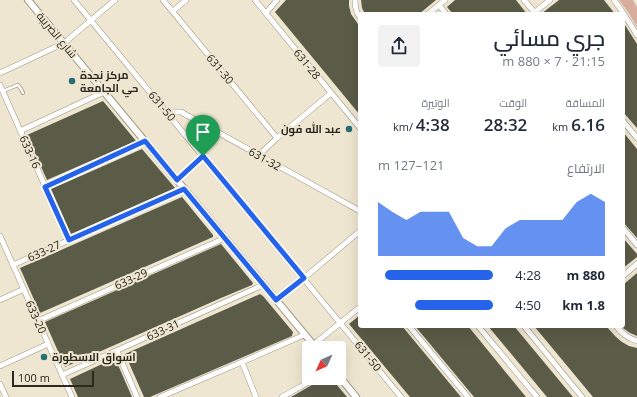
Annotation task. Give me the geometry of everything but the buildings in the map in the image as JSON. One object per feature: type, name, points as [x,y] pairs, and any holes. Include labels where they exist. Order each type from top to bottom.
[{"type":"street","name":"شارع الضريبة","points":[[28,0],[309,341]]},
{"type":"street","name":"631-50","points":[[74,0],[401,397]]},
{"type":"street","points":[[0,73],[64,43],[115,0]]},
{"type":"street","name":"631-30","points":[[163,0],[278,138]]},
{"type":"street","points":[[172,11],[186,0]]},
{"type":"street","name":"631-28","points":[[255,0],[358,126]]},
{"type":"street","points":[[266,13],[277,0]]},
{"type":"street","points":[[355,0],[358,14]]},
{"type":"street","points":[[430,12],[445,0]]},
{"type":"street","points":[[524,0],[534,12]]},
{"type":"street","points":[[536,12],[550,0]]},
{"type":"street","points":[[614,0],[623,12]]},
{"type":"street","points":[[439,5],[444,12]]},
{"type":"street","points":[[625,15],[637,35]]},
{"type":"street","name":"633-16","points":[[0,85],[69,240]]},
{"type":"street","points":[[20,131],[104,92]]},
{"type":"street","points":[[259,155],[331,93]]},
{"type":"street","name":"631-32","points":[[170,115],[174,112],[181,112],[358,211]]},
{"type":"street","points":[[625,123],[637,138]]},
{"type":"street","points":[[45,187],[145,141]]},
{"type":"street","points":[[177,180],[203,156]]},
{"type":"street","name":"633-27","points":[[13,265],[184,189]]},
{"type":"street","points":[[625,230],[637,245]]},
{"type":"street","points":[[276,300],[358,233]]},
{"type":"street","name":"633-20","points":[[0,236],[72,397]]},
{"type":"street","name":"633-29","points":[[38,320],[225,238]]},
{"type":"street","points":[[625,274],[637,264]]},
{"type":"street","name":"633-31","points":[[62,375],[263,285]]},
{"type":"street","points":[[0,300],[24,289]]},
{"type":"street","points":[[320,341],[358,309]]},
{"type":"street","points":[[411,328],[468,397]]},
{"type":"street","points":[[480,328],[537,397]]},
{"type":"street","points":[[526,328],[582,397]]},
{"type":"street","points":[[618,328],[623,334],[637,341]]},
{"type":"street","points":[[160,397],[304,334]]},
{"type":"street","points":[[0,366],[48,344]]},
{"type":"street","points":[[117,351],[137,397]]},
{"type":"street","points":[[242,362],[256,397]]},
{"type":"street","points":[[0,384],[6,397]]},
{"type":"street","points":[[282,397],[303,385]]},
{"type":"street","points":[[346,385],[356,397]]},
{"type":"lane","points":[[2,91],[18,85],[23,93]]},
{"type":"shaded area","points":[[619,0],[633,0],[637,7],[637,27],[628,12]]},
{"type":"place","name":"مركز نجدة حي الجامعة","points":[[72,81]]},
{"type":"place","name":"عبد الله فون","points":[[349,129]]},
{"type":"place","name":"اسواق الاسطورة","points":[[44,357]]},
{"type":"route","points":[[145,141],[177,180],[203,156],[304,278],[276,300],[184,189],[69,240],[45,187],[145,141]]}]
